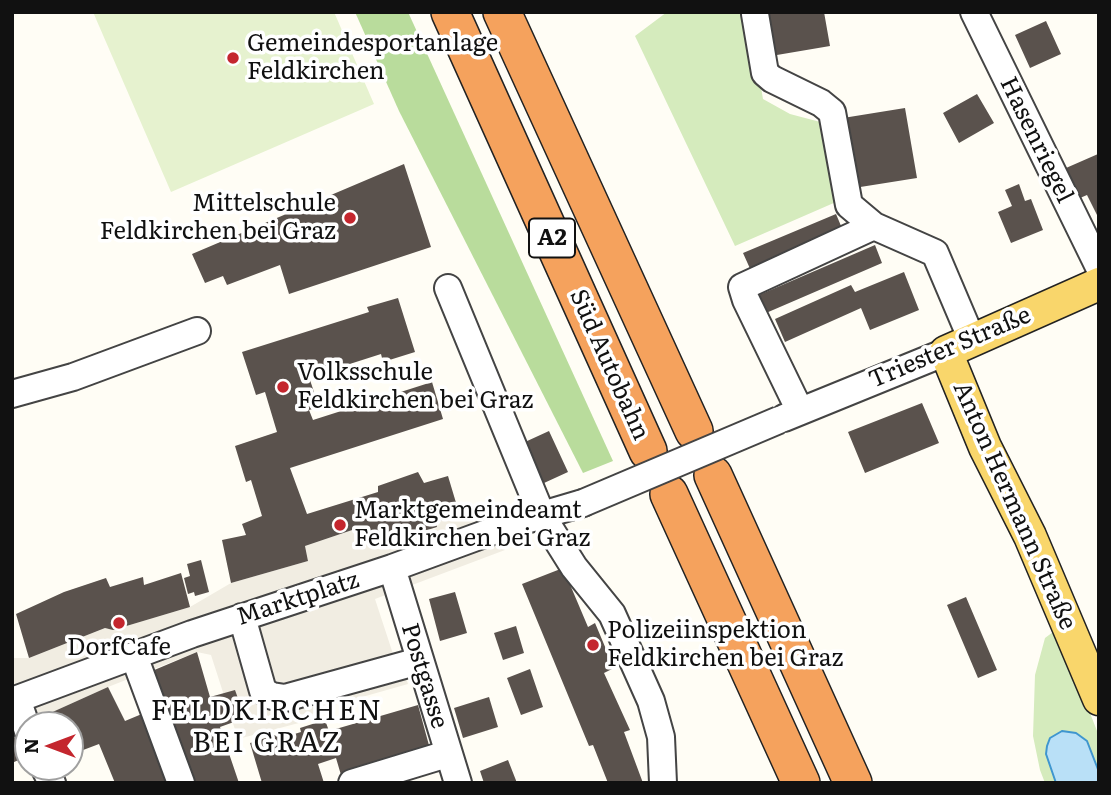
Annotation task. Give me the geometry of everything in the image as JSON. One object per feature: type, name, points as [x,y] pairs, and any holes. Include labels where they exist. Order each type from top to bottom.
[{"type":"highway","name":"Süd Autobahn","points":[[450,12],[648,451]]},
{"type":"highway","name":"Süd Autobahn","points":[[502,12],[694,431]]},
{"type":"highway","points":[[713,475],[853,783]]},
{"type":"highway","points":[[669,494],[801,783]]},
{"type":"main road","name":"Triester Straße","points":[[959,346],[1099,284]]},
{"type":"main road","name":"Anton Hermann Straße","points":[[959,346],[985,447],[1030,536],[1099,699]]},
{"type":"street","name":"Hasenriegel","points":[[974,12],[1099,267]]},
{"type":"street","points":[[755,14],[765,73],[821,103],[832,112],[849,205],[874,226],[934,253],[959,346]]},
{"type":"street","points":[[790,416],[742,287],[874,226]]},
{"type":"street","points":[[448,288],[542,516],[574,567],[612,614],[651,701],[662,737],[663,783]]},
{"type":"street","points":[[12,394],[73,377],[197,331]]},
{"type":"street","name":"Triester Straße","points":[[542,516],[583,503],[959,346]]},
{"type":"street","points":[[392,568],[512,524],[542,516]]},
{"type":"street","name":"Marktplatz","points":[[134,656],[392,568]]},
{"type":"street","name":"Postgasse","points":[[392,568],[458,783]]},
{"type":"street","points":[[243,617],[263,691],[272,696],[285,698],[419,662]]},
{"type":"street","points":[[14,700],[134,656],[181,783]]},
{"type":"street","points":[[352,783],[447,754]]},
{"type":"green space","name":"Gemeindesportanlage Feldkirchen","points":[[93,12],[334,12],[374,104],[171,192]]},
{"type":"green space","points":[[355,12],[408,12],[613,461],[583,473],[399,111]]},
{"type":"green space","points":[[667,12],[748,12],[763,99],[790,114],[824,123],[836,202],[735,246],[635,36]]},
{"type":"green space","points":[[1053,632],[1059,634],[1099,736],[1099,783],[1045,783],[1040,770],[1033,736],[1035,675],[1045,638]]},
{"type":"shaded area","points":[[487,505],[505,550],[375,599],[393,654],[398,654],[408,684],[327,707],[312,714],[314,719],[238,739],[211,655],[197,652],[55,711],[14,711],[12,726],[12,658],[29,658],[105,628],[113,630],[190,607],[231,583],[308,561],[305,546],[364,526],[373,547],[437,528],[436,522]]},
{"type":"water","points":[[1062,731],[1076,733],[1087,741],[1099,772],[1099,783],[1056,783],[1046,754],[1050,738]]},
{"type":"building","points":[[763,12],[824,12],[830,46],[771,56]]},
{"type":"building","points":[[1046,21],[1061,54],[1030,68],[1015,35]]},
{"type":"building","points":[[977,94],[994,123],[959,143],[943,113]]},
{"type":"building","points":[[905,108],[917,178],[854,188],[843,118]]},
{"type":"building","points":[[1098,154],[1099,219],[1087,195],[1080,198],[1066,168]]},
{"type":"building","name":"Mittelschule Feldkirchen bei Graz","points":[[404,164],[431,247],[289,294],[280,265],[227,285],[223,276],[205,283],[192,254]]},
{"type":"building","points":[[1019,184],[1025,201],[1031,199],[1043,230],[1011,243],[998,212],[1012,206],[1005,190]]},
{"type":"building","points":[[836,214],[844,233],[752,273],[743,253]]},
{"type":"building","points":[[875,245],[882,263],[766,313],[759,295]]},
{"type":"building","points":[[904,272],[919,310],[870,330],[861,308],[785,342],[775,319],[851,285],[855,292]]},
{"type":"building","points":[[398,298],[415,352],[383,362],[381,354],[309,377],[319,407],[309,410],[313,420],[432,382],[443,419],[290,468],[307,514],[378,492],[378,486],[418,472],[424,483],[448,476],[460,516],[436,522],[437,527],[373,547],[364,526],[305,546],[308,561],[231,583],[222,540],[246,535],[242,524],[262,516],[251,480],[246,482],[235,446],[277,432],[265,392],[256,395],[242,352],[369,312],[367,307]]},
{"type":"building","points":[[922,403],[939,443],[865,473],[848,432]]},
{"type":"building","points":[[549,431],[568,472],[544,483],[525,442]]},
{"type":"building","points":[[201,560],[209,592],[195,596],[194,592],[188,594],[184,578],[190,576],[187,564]]},
{"type":"building","points":[[563,568],[588,627],[595,623],[614,668],[604,673],[630,730],[624,732],[643,783],[608,783],[593,745],[589,746],[522,584]]},
{"type":"building","points":[[181,573],[190,607],[113,630],[105,628],[29,658],[16,614],[64,592],[106,578],[110,587],[143,577],[144,585]]},
{"type":"building","points":[[455,592],[467,633],[440,641],[429,599]]},
{"type":"building","points":[[966,597],[997,670],[978,678],[947,605]]},
{"type":"building","points":[[516,626],[524,653],[503,660],[494,633]]},
{"type":"building","points":[[197,652],[210,697],[235,690],[245,718],[220,727],[239,783],[192,783],[152,671]]},
{"type":"building","points":[[530,669],[543,707],[521,715],[507,678]]},
{"type":"building","points":[[108,687],[125,721],[149,711],[177,783],[115,783],[99,744],[84,750],[84,711],[55,711]]},
{"type":"building","points":[[489,697],[498,727],[463,738],[454,708]]},
{"type":"building","points":[[418,705],[430,749],[341,775],[336,758],[318,764],[324,783],[262,783],[250,743],[287,731],[288,736],[301,732],[300,728],[325,720],[329,731]]},
{"type":"building","points":[[12,733],[14,762],[12,763]]},
{"type":"building","points":[[508,760],[517,783],[484,783],[480,771]]},
{"type":"place","name":"Gemeindesportanlage Feldkirchen","points":[[233,58]]},
{"type":"place","name":"Mittelschule Feldkirchen bei Graz","points":[[350,218]]},
{"type":"place","name":"Volksschule Feldkirchen bei Graz","points":[[283,387]]},
{"type":"place","name":"Marktgemeindeamt Feldkirchen bei Graz","points":[[340,525]]},
{"type":"place","name":"DorfCafe","points":[[119,623]]},
{"type":"place","name":"Polizeiinspektion Feldkirchen bei Graz","points":[[593,645]]},
{"type":"district","name":"FELDKIRCHEN BEI GRAZ","points":[[267,728]]}]
